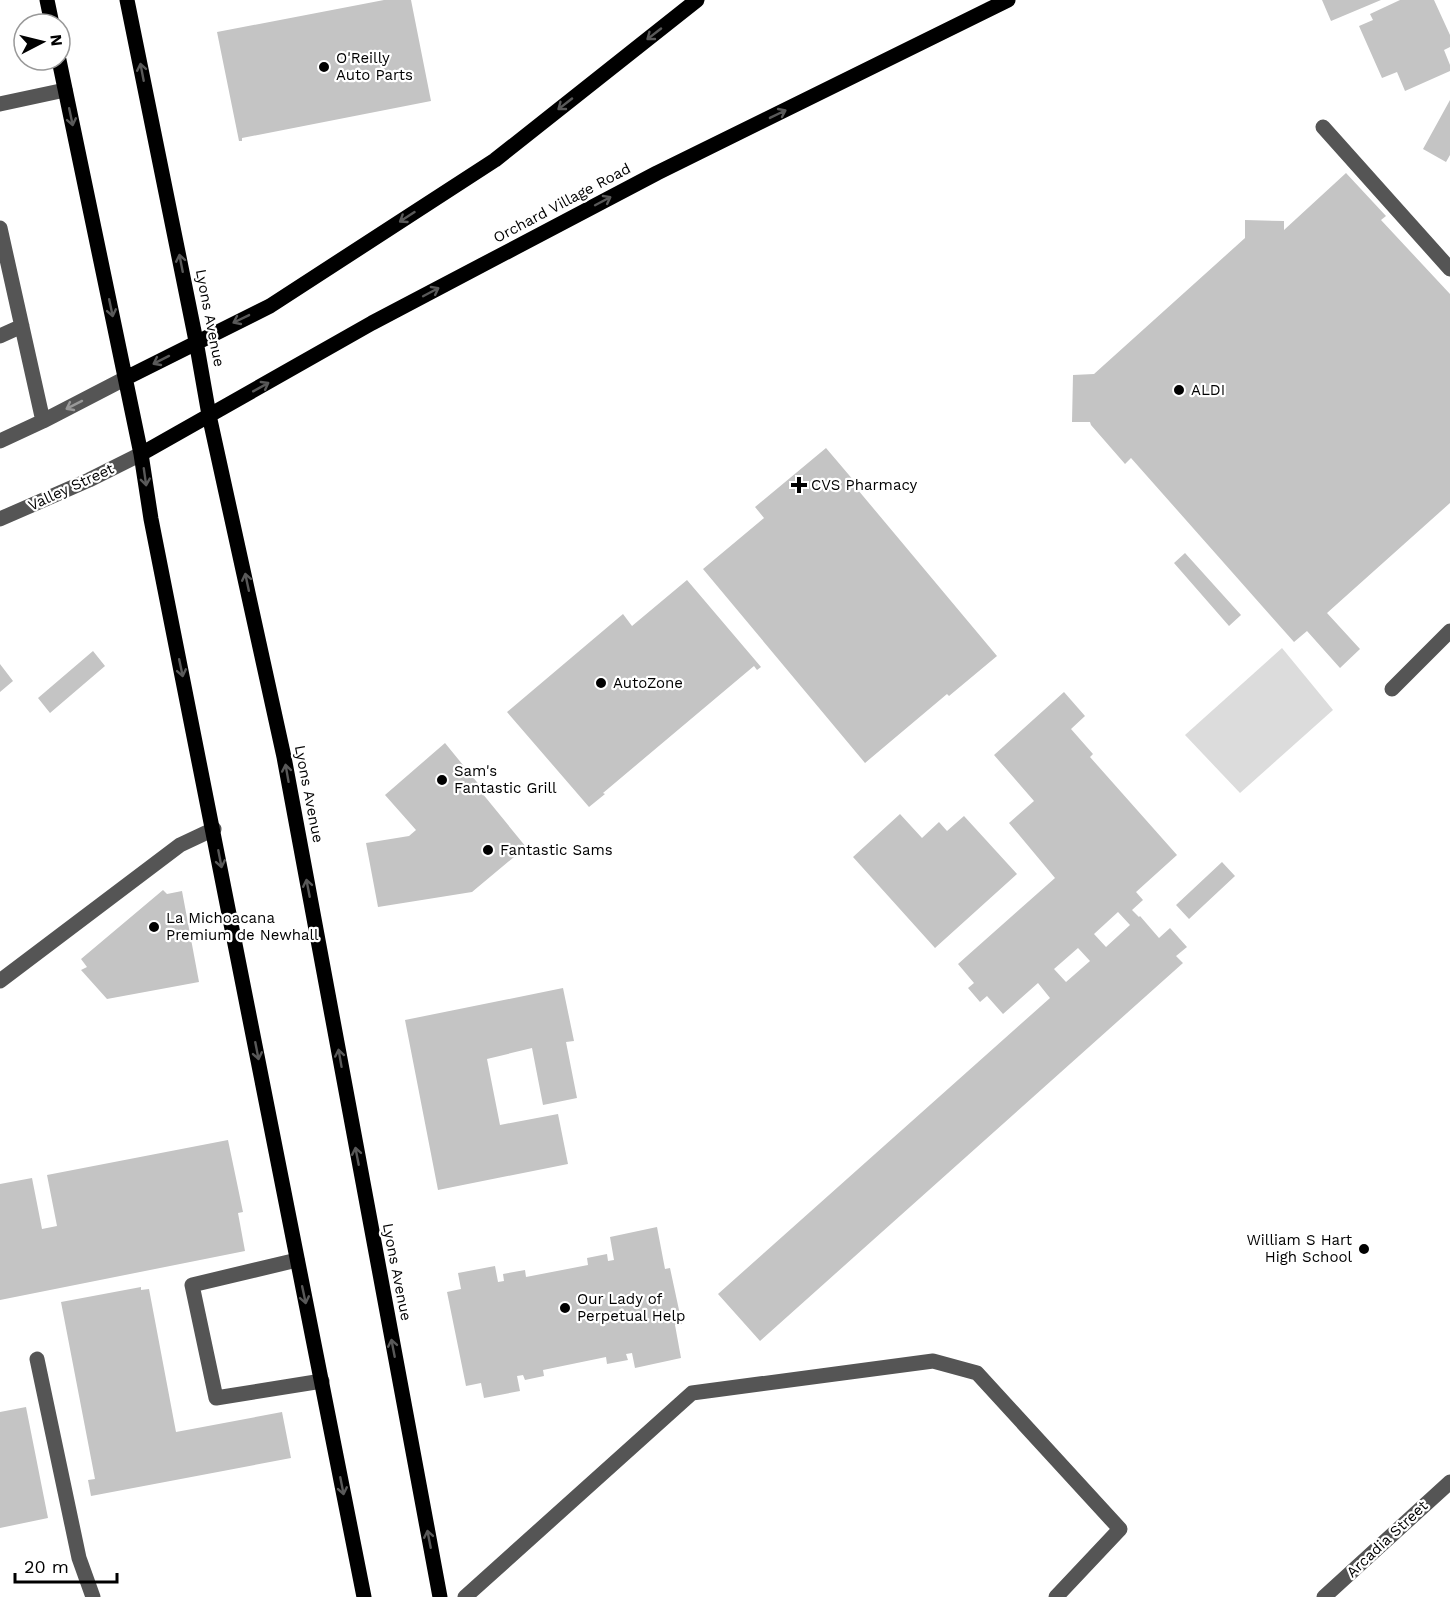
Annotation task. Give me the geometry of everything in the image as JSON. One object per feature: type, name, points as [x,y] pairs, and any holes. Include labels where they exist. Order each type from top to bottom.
[{"type":"main road","name":"Lyons Avenue","points":[[127,0],[209,415],[284,757],[440,1597]]},
{"type":"main road","points":[[126,378],[270,306],[495,160],[697,0]]},
{"type":"main road","name":"Orchard Village Road","points":[[141,454],[372,322],[657,173],[1008,0]]},
{"type":"main road","points":[[61,72],[126,378],[151,519],[364,1597]]},
{"type":"street","points":[[0,104],[65,90]]},
{"type":"street","points":[[1323,127],[1450,269]]},
{"type":"street","points":[[0,228],[43,421]]},
{"type":"street","points":[[0,336],[22,326]]},
{"type":"street","points":[[0,441],[126,378]]},
{"type":"street","name":"Valley Street","points":[[0,519],[89,480],[141,454]]},
{"type":"street","points":[[1392,689],[1450,631]]},
{"type":"street","points":[[0,981],[170,852],[214,829]]},
{"type":"street","points":[[297,1260],[192,1285],[216,1398],[322,1381]]},
{"type":"street","points":[[37,1359],[80,1558],[93,1597]]},
{"type":"street","points":[[465,1597],[692,1393],[933,1361],[977,1373],[1120,1529],[1056,1597]]},
{"type":"street","name":"Arcadia Street","points":[[1324,1597],[1450,1482]]},
{"type":"shaded area","points":[[1282,648],[1333,710],[1240,793],[1185,735]]},
{"type":"building","name":"O'Reilly Auto Parts","points":[[384,0],[411,0],[431,101],[242,138],[242,141],[239,141],[217,32]]},
{"type":"building","points":[[1322,0],[1381,0],[1331,21]]},
{"type":"building","points":[[1400,0],[1434,0],[1450,35],[1450,47],[1444,50],[1450,71],[1405,91],[1397,72],[1382,78],[1359,26],[1373,20],[1370,14]]},
{"type":"building","points":[[1450,100],[1450,155],[1446,162],[1423,149]]},
{"type":"building","points":[[1346,173],[1386,216],[1381,220],[1450,294],[1450,503],[1327,613],[1360,649],[1340,668],[1307,631],[1294,642],[1131,458],[1125,464],[1090,422],[1072,422],[1073,375],[1094,374],[1245,238],[1245,220],[1284,221],[1284,230]]},
{"type":"building","points":[[826,448],[860,488],[858,490],[997,656],[949,696],[947,694],[865,763],[703,569],[764,518],[755,507]]},
{"type":"building","points":[[1185,553],[1241,615],[1229,626],[1174,563]]},
{"type":"building","points":[[687,580],[761,667],[757,670],[754,666],[589,807],[507,712],[623,614],[632,626]]},
{"type":"building","points":[[93,651],[105,666],[50,713],[38,698]]},
{"type":"building","points":[[0,664],[13,681],[0,692]]},
{"type":"building","points":[[1064,692],[1085,716],[1071,729],[1093,754],[1090,757],[1177,855],[1136,892],[1143,900],[1132,910],[1159,938],[1170,928],[1187,947],[1176,956],[1183,963],[760,1341],[718,1294],[1050,998],[1038,983],[1003,1014],[987,996],[980,1002],[968,988],[974,983],[958,964],[1055,878],[1009,823],[1034,801],[994,755]],"holes":[[[1118,912],[1130,925],[1106,947],[1094,934]],[[1078,948],[1090,961],[1066,982],[1054,969]]]},
{"type":"building","points":[[445,743],[526,847],[472,892],[378,907],[366,843],[409,836],[416,830],[385,795]]},
{"type":"building","points":[[900,814],[922,838],[939,822],[947,831],[964,816],[1017,874],[935,948],[853,857]]},
{"type":"building","points":[[1222,862],[1235,876],[1189,919],[1176,905]]},
{"type":"building","name":"La Michoacana Premium de Newhall","points":[[163,890],[167,894],[182,891],[199,982],[107,999],[81,970],[87,967],[81,959]]},
{"type":"building","points":[[563,988],[574,1041],[566,1042],[577,1098],[543,1105],[532,1048],[487,1059],[500,1125],[558,1114],[568,1164],[438,1190],[405,1020]]},
{"type":"building","points":[[228,1140],[243,1212],[238,1213],[245,1251],[0,1300],[0,1184],[32,1178],[42,1229],[57,1226],[47,1175]]},
{"type":"building","name":"Our Lady of Perpetual Help","points":[[657,1227],[665,1269],[670,1268],[682,1324],[675,1325],[681,1358],[635,1368],[632,1353],[626,1354],[628,1360],[607,1364],[606,1357],[543,1370],[544,1376],[525,1380],[523,1375],[517,1376],[520,1391],[484,1398],[481,1383],[466,1386],[447,1292],[461,1289],[458,1273],[495,1266],[498,1282],[504,1281],[503,1274],[525,1270],[526,1277],[588,1265],[587,1258],[607,1254],[608,1261],[614,1260],[610,1237]]},
{"type":"building","points":[[141,1287],[141,1290],[149,1289],[176,1432],[282,1412],[291,1458],[91,1496],[88,1480],[95,1479],[61,1302]]},
{"type":"building","points":[[26,1407],[48,1518],[0,1528],[0,1412]]},
{"type":"place","name":"O'Reilly Auto Parts","points":[[324,67]]},
{"type":"place","name":"ALDI","points":[[1179,390]]},
{"type":"place","name":"CVS Pharmacy","points":[[799,485]]},
{"type":"place","name":"AutoZone","points":[[601,683]]},
{"type":"place","name":"Sam's Fantastic Grill","points":[[442,780]]},
{"type":"place","name":"Fantastic Sams","points":[[488,850]]},
{"type":"place","name":"La Michoacana Premium de Newhall","points":[[154,927]]},
{"type":"place","name":"William S Hart High School","points":[[1364,1249]]},
{"type":"place","name":"Our Lady of Perpetual Help","points":[[565,1308]]}]
